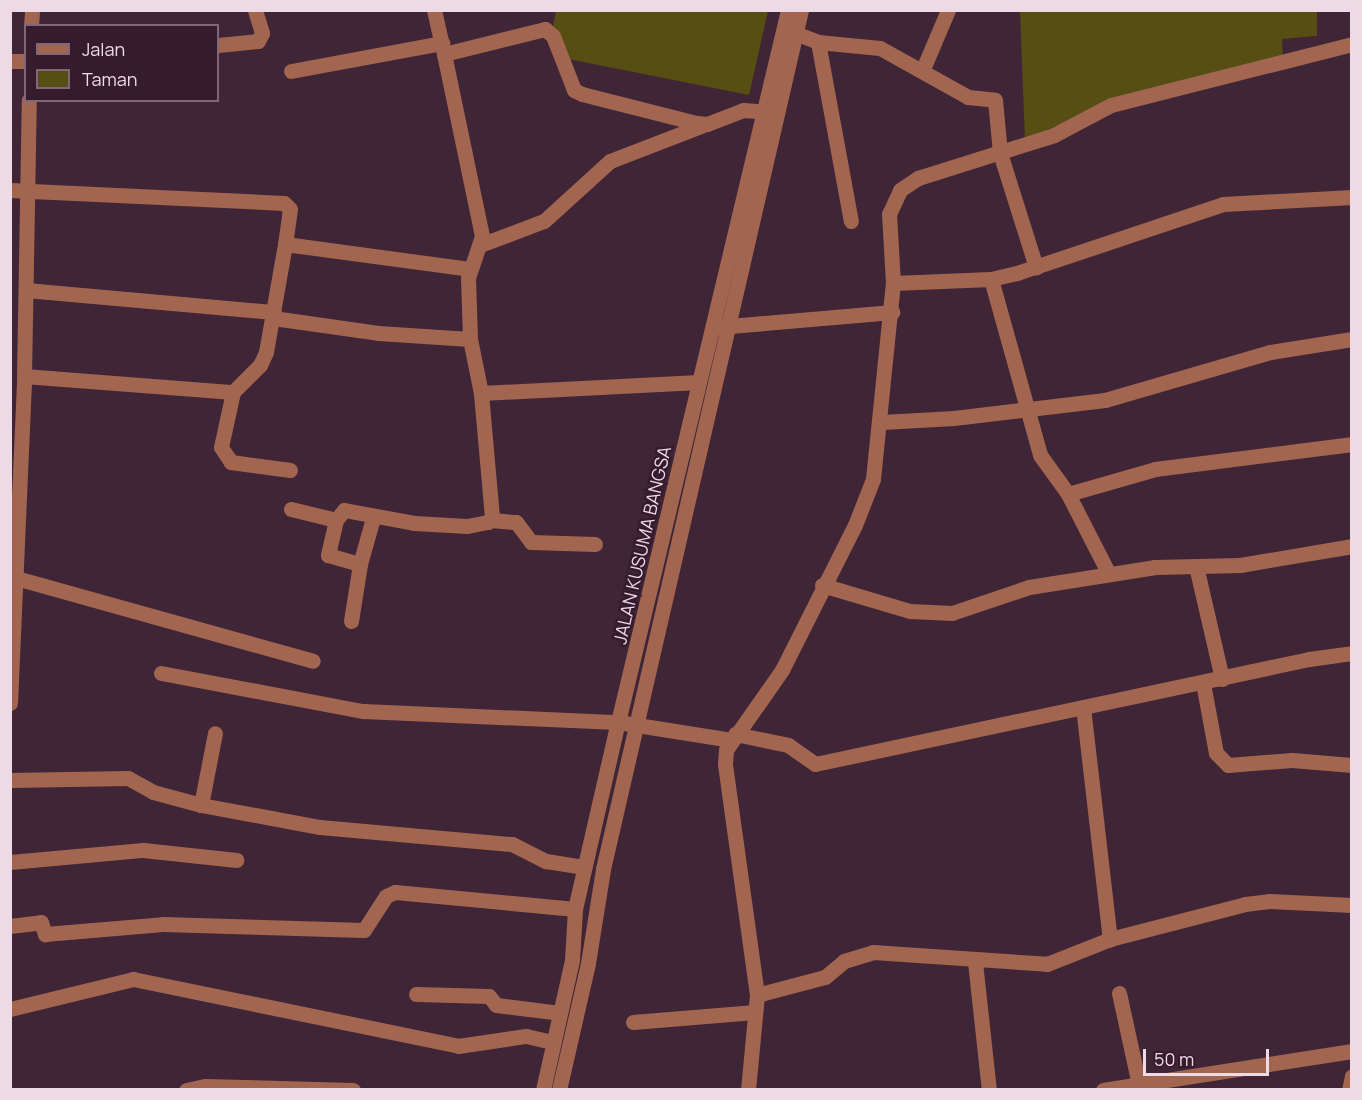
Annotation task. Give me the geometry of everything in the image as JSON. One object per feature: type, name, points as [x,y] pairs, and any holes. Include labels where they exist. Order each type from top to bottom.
[{"type":"street","points":[[219,45],[258,41],[262,33],[255,10]]},
{"type":"street","points":[[434,10],[482,236],[469,269],[470,339],[481,393],[491,520]]},
{"type":"street","name":"JALAN KUSUMA BANGSA","points":[[543,1089],[572,960],[575,909],[618,722],[643,628],[699,382],[719,326],[770,112],[789,31],[788,10]]},
{"type":"street","name":"JALAN KUSUMA BANGSA","points":[[789,31],[801,10]]},
{"type":"street","points":[[923,69],[948,10]]},
{"type":"street","points":[[291,71],[443,48],[545,29],[553,36],[577,92],[707,124]]},
{"type":"street","points":[[789,31],[818,42],[880,48],[923,69],[968,97],[995,100],[1000,153],[1036,267]]},
{"type":"street","points":[[818,42],[851,221]]},
{"type":"street","points":[[748,1089],[757,995],[724,764],[733,737],[782,670],[870,488],[882,422],[892,312],[890,214],[900,190],[918,178],[1000,153],[1084,122],[1111,105],[1352,44]]},
{"type":"street","points":[[10,703],[13,544],[24,376],[29,102]]},
{"type":"street","points":[[480,244],[544,221],[610,161],[743,110],[770,112]]},
{"type":"street","points":[[10,190],[27,189],[284,203],[290,209],[274,315],[260,365],[233,392],[221,447],[224,456],[239,464],[290,470]]},
{"type":"street","points":[[892,283],[991,279],[1036,267],[1222,204],[1352,197]]},
{"type":"street","points":[[285,244],[469,269]]},
{"type":"street","points":[[991,279],[1025,408],[1040,455],[1068,494],[1109,574]]},
{"type":"street","points":[[26,290],[274,315],[378,333],[470,339]]},
{"type":"street","points":[[719,326],[892,312]]},
{"type":"street","name":"JALAN KUSUMA BANGSA","points":[[559,1089],[588,963],[603,869],[706,431],[719,326]]},
{"type":"street","points":[[882,422],[954,418],[1105,400],[1270,352],[1352,339]]},
{"type":"street","points":[[24,376],[233,392]]},
{"type":"street","points":[[481,393],[699,382]]},
{"type":"street","points":[[690,426],[706,431]]},
{"type":"street","points":[[1068,494],[1155,469],[1352,444]]},
{"type":"street","points":[[291,509],[336,520]]},
{"type":"street","points":[[360,564],[328,555],[336,520],[344,510],[373,518],[467,526],[491,520],[516,522],[531,542],[596,544]]},
{"type":"street","points":[[351,621],[360,564],[373,518]]},
{"type":"street","points":[[822,585],[910,611],[938,614],[970,609],[1011,591],[1109,574],[1196,566],[1239,565],[1352,546]]},
{"type":"street","points":[[1196,566],[1222,679]]},
{"type":"street","points":[[14,569],[313,661]]},
{"type":"street","points":[[643,628],[659,635]]},
{"type":"street","points":[[161,673],[363,711],[636,723],[788,745],[815,764],[1352,653]]},
{"type":"street","points":[[1203,683],[1216,753],[1228,765],[1292,760],[1352,765]]},
{"type":"street","points":[[1083,707],[1110,939]]},
{"type":"street","points":[[201,805],[215,733]]},
{"type":"street","points":[[10,780],[128,778],[153,792],[201,805],[320,827],[512,844],[546,861],[585,867]]},
{"type":"street","points":[[10,862],[143,850],[236,860]]},
{"type":"street","points":[[10,926],[41,922],[45,934],[164,924],[364,930],[386,896],[395,891],[575,909]]},
{"type":"street","points":[[757,995],[825,977],[844,961],[873,952],[975,962],[1047,964],[1110,939],[1245,904],[1269,901],[1352,905]]},
{"type":"street","points":[[572,960],[588,963]]},
{"type":"street","points":[[975,962],[989,1089]]},
{"type":"street","points":[[10,1008],[133,979],[458,1046],[526,1036],[553,1042]]},
{"type":"street","points":[[1119,993],[1139,1085]]},
{"type":"street","points":[[416,994],[489,996],[496,1005],[560,1013]]},
{"type":"street","points":[[633,1022],[755,1012]]},
{"type":"street","points":[[1103,1089],[1352,1051]]},
{"type":"street","points":[[1349,1089],[1352,1076]]},
{"type":"street","points":[[186,1089],[353,1089]]},
{"type":"green space","points":[[556,11],[768,11],[749,95],[568,59],[552,32]]},
{"type":"green space","points":[[1020,11],[1317,11],[1317,36],[1282,39],[1283,60],[1110,100],[1025,141]]}]
